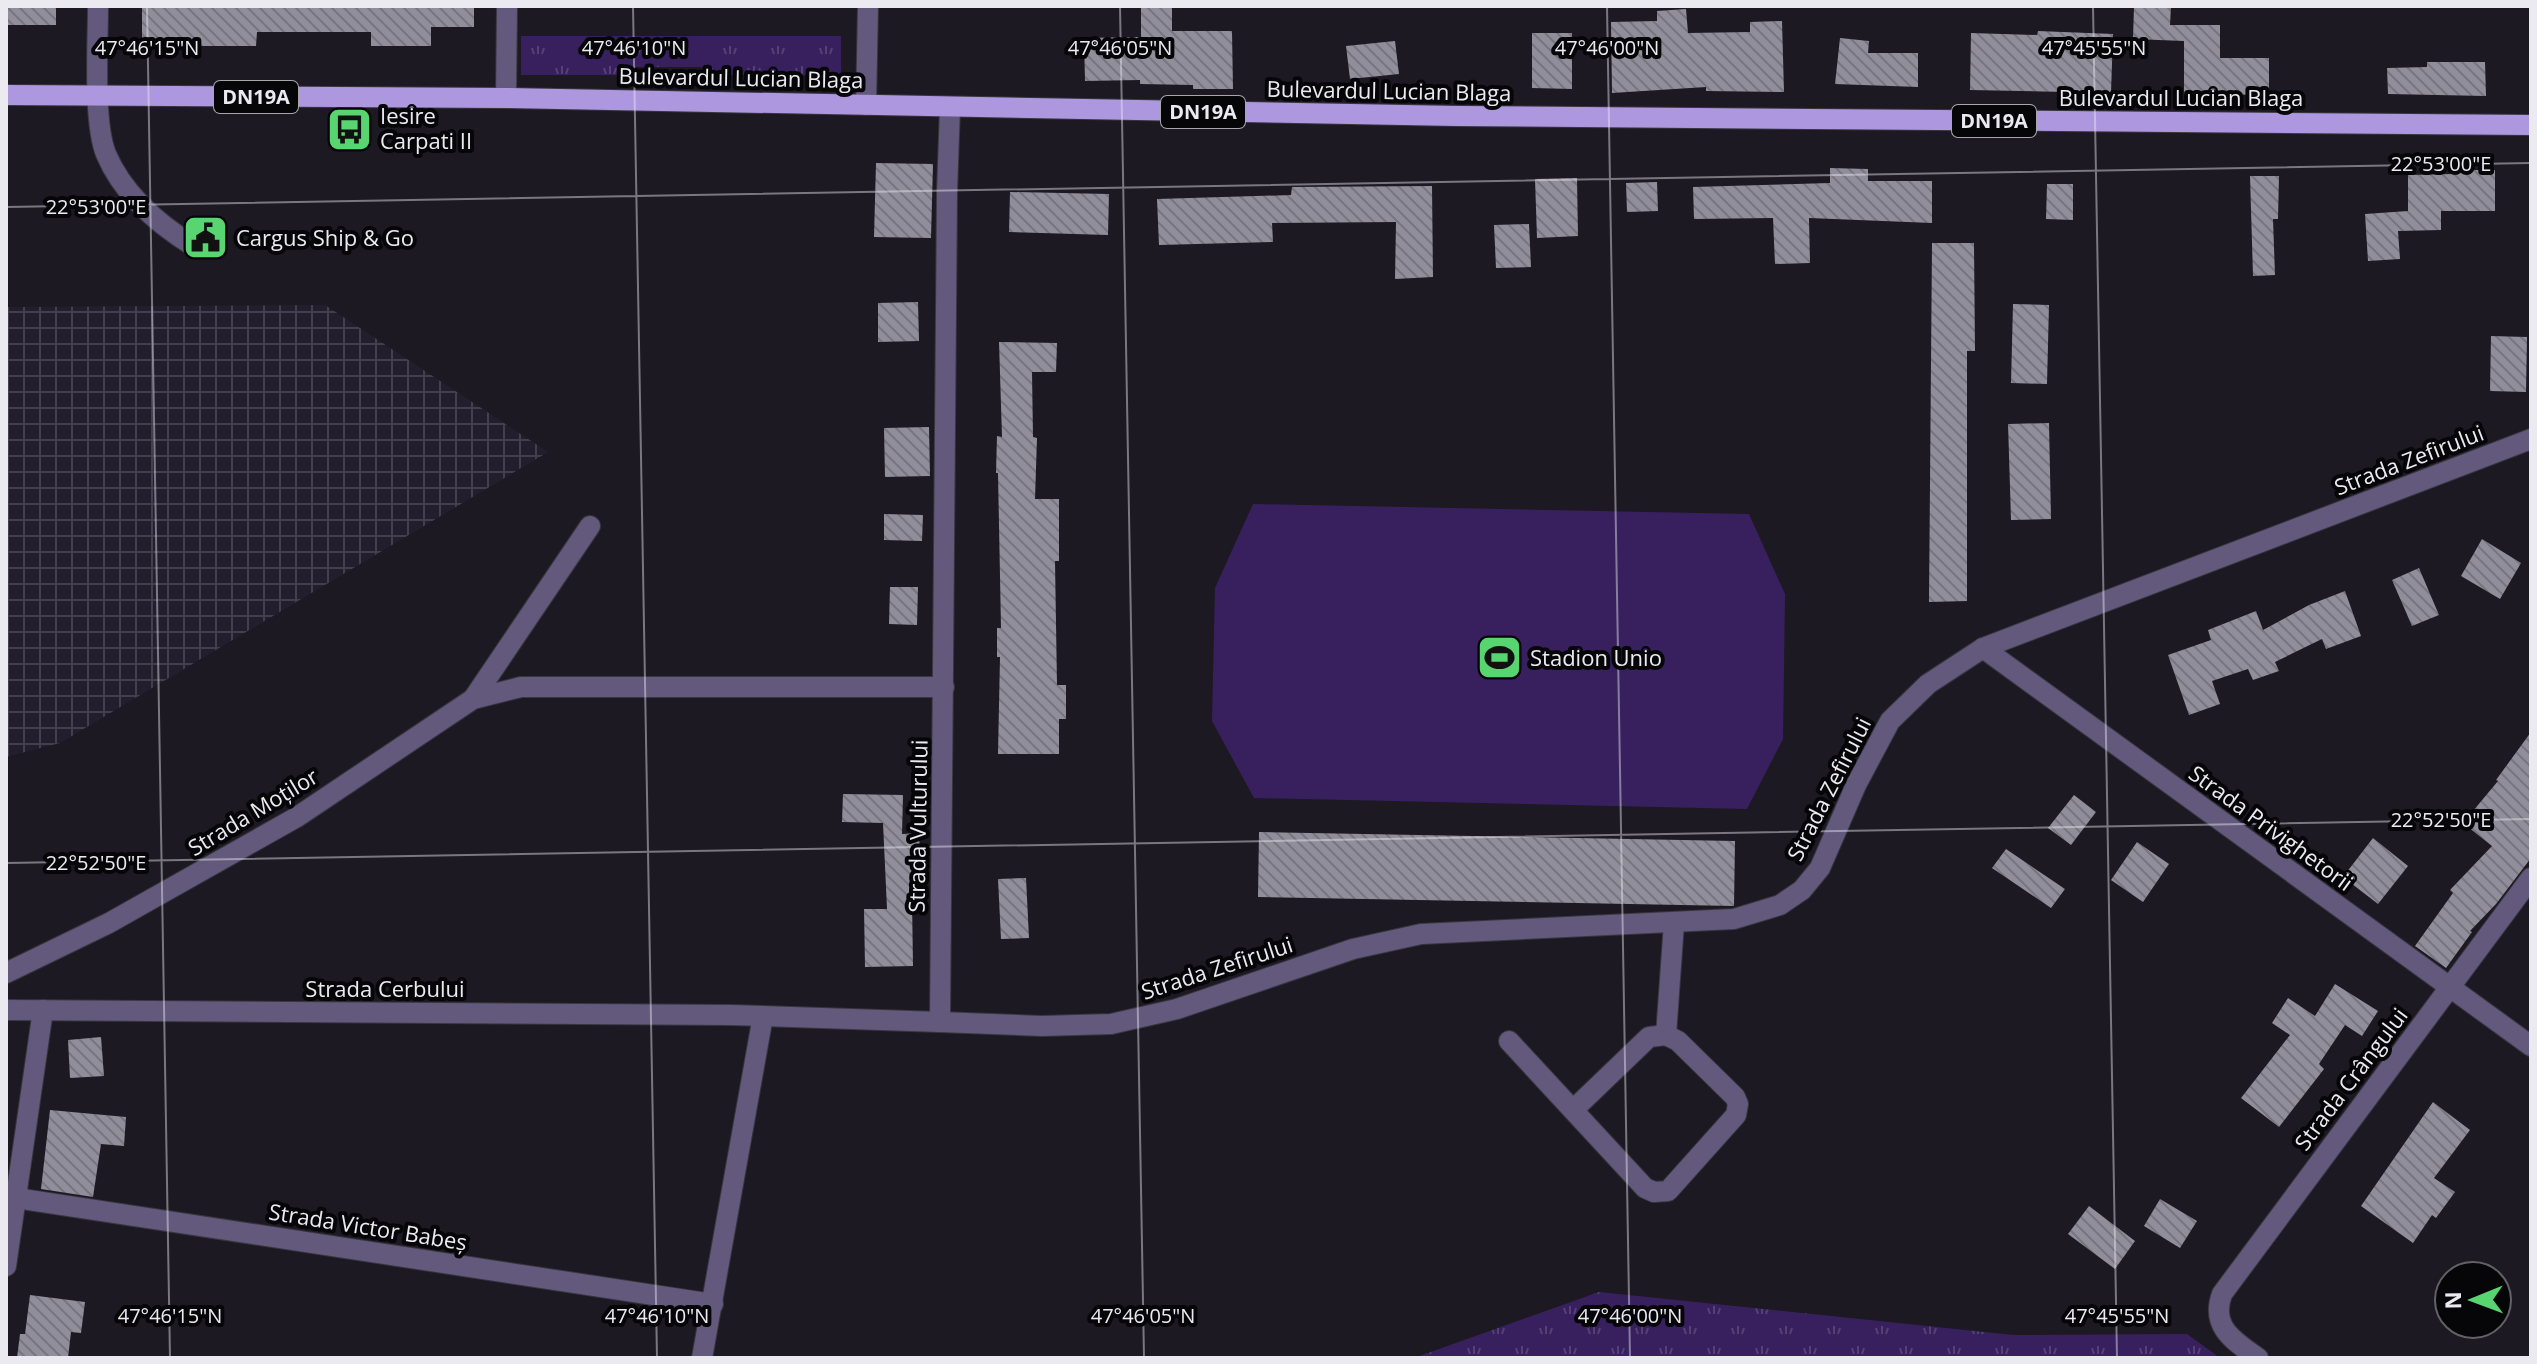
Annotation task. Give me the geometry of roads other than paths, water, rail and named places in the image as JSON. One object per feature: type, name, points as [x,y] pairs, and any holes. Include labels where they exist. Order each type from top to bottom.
[{"type":"main road","name":"Bulevardul Lucian Blaga","points":[[6,95],[506,98],[1519,117],[2531,125]]},
{"type":"street","points":[[98,6],[100,130],[106,154],[138,203],[195,247]]},
{"type":"street","points":[[506,98],[507,6]]},
{"type":"street","points":[[866,105],[868,6]]},
{"type":"street","name":"Strada Vulturului","points":[[940,1022],[950,107]]},
{"type":"street","name":"Strada Zefirului","points":[[940,1022],[1042,1026],[1111,1024],[1177,1009],[1353,949],[1421,934],[1734,919],[1780,905],[1802,890],[1820,868],[1856,785],[1890,721],[1928,684],[1983,648],[2531,439]]},
{"type":"street","name":"Strada Moților","points":[[473,699],[590,526]]},
{"type":"street","name":"Strada Privighetorii","points":[[1983,648],[2531,1046]]},
{"type":"street","name":"Strada Moților","points":[[6,973],[109,923],[271,832],[473,699],[521,687],[944,687]]},
{"type":"street","name":"Strada Crângului","points":[[2258,1358],[2227,1336],[2218,1313],[2222,1294],[2531,878]]},
{"type":"street","points":[[1666,1035],[1674,923]]},
{"type":"street","name":"Strada Cerbului","points":[[6,1010],[763,1016]]},
{"type":"street","points":[[6,1266],[43,1010]]},
{"type":"street","points":[[702,1358],[763,1016],[940,1022]]},
{"type":"street","points":[[1509,1041],[1645,1188],[1654,1192],[1668,1191],[1736,1115],[1738,1104],[1735,1097],[1678,1041],[1666,1035],[1649,1037],[1573,1110]]},
{"type":"street","name":"Strada Victor Babeș","points":[[16,1198],[713,1304]]},
{"type":"place","name":"Iesire Carpati II","points":[[349,129]]},
{"type":"place","name":"Cargus Ship & Go","points":[[205,238]]},
{"type":"place","name":"Stadion Unio","points":[[1499,658]]}]
